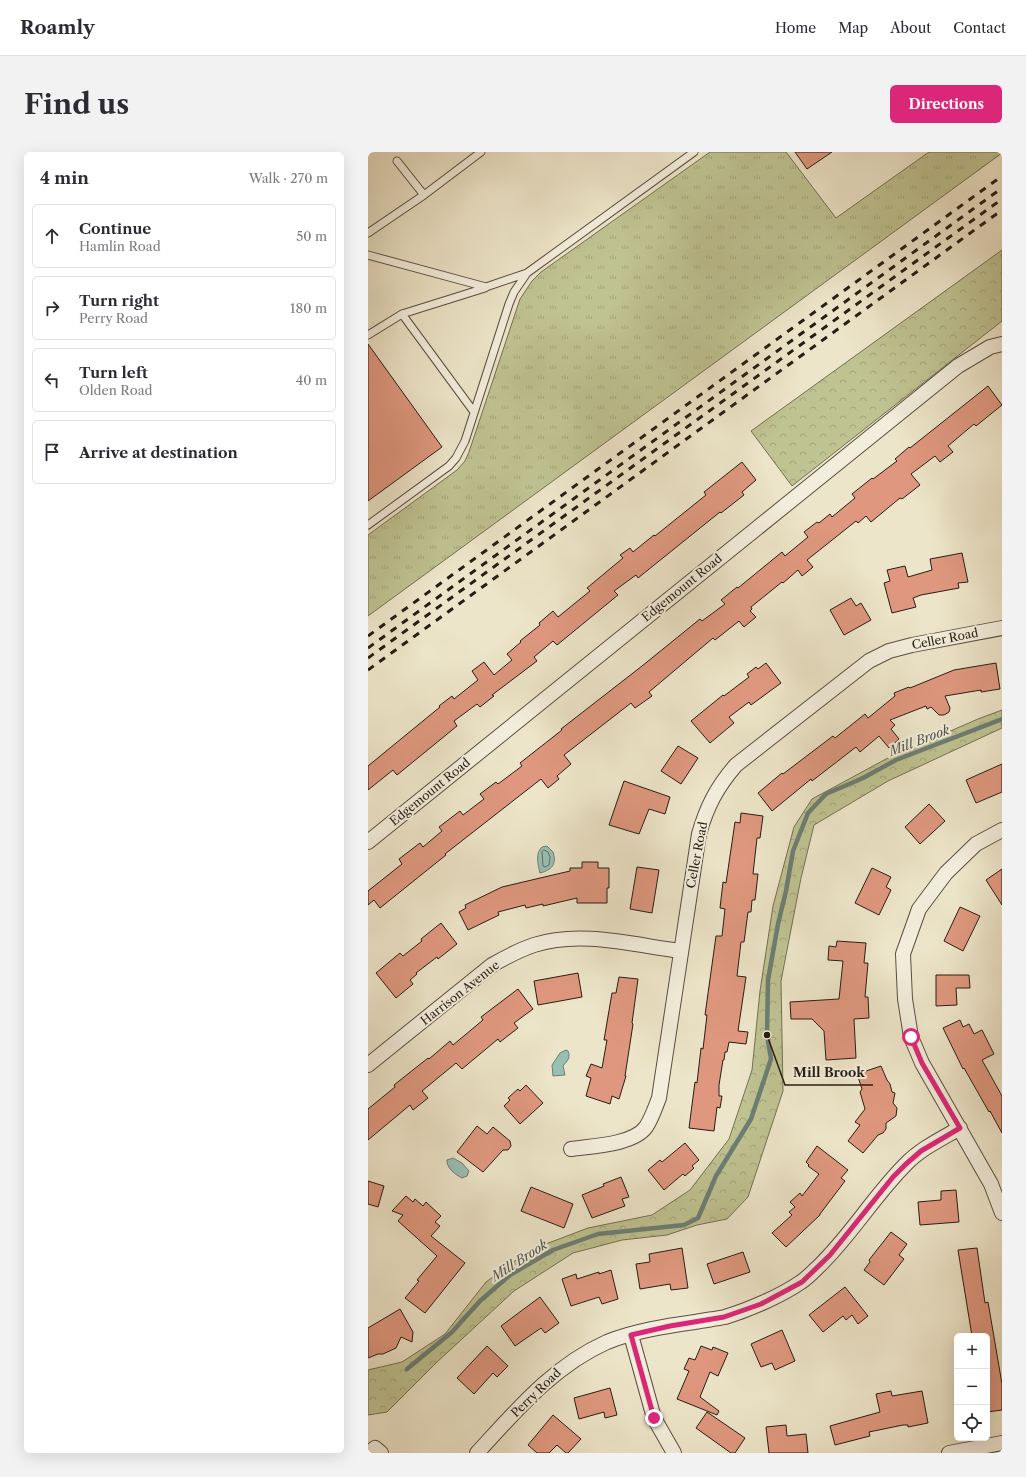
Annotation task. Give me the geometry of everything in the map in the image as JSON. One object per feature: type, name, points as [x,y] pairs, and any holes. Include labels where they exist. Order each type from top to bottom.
[{"type":"street","name":"Edgemount Road","points":[[368,842],[958,366],[990,347],[1002,344]]},
{"type":"street","name":"Celler Road","points":[[571,1149],[616,1142],[634,1136],[645,1128],[651,1119],[659,1098],[699,834],[705,813],[724,779],[736,766],[869,661],[889,651],[912,645],[1002,628]]},
{"type":"street","points":[[1002,830],[976,844],[946,873],[919,908],[903,954],[905,999],[911,1037],[922,1063],[960,1128],[990,1184],[1002,1213]]},
{"type":"street","name":"Harrison Avenue","points":[[368,1065],[492,965],[534,945],[556,940],[593,939],[681,951]]},
{"type":"street","name":"Perry Road","points":[[478,1453],[535,1390],[562,1368],[585,1353],[608,1342],[631,1335],[670,1326],[724,1317],[761,1304],[802,1282],[830,1255],[893,1177],[906,1164],[921,1151],[960,1128]]},
{"type":"street","points":[[631,1335],[654,1418],[674,1453]]},
{"type":"street","points":[[949,1453],[1002,1443]]},
{"type":"lane","points":[[368,233],[424,195],[481,152]]},
{"type":"lane","points":[[368,335],[402,314],[527,272],[694,152]]},
{"type":"lane","points":[[397,161],[424,195]]},
{"type":"lane","points":[[368,255],[486,287]]},
{"type":"lane","points":[[368,525],[449,466],[456,458],[465,441],[509,304],[514,292],[527,272]]},
{"type":"lane","points":[[402,314],[474,412]]},
{"type":"green space","points":[[710,152],[786,152],[836,218],[929,152],[1002,153],[368,616],[368,535],[457,470],[465,461],[520,299],[532,281],[541,272]]},
{"type":"green space","points":[[1002,250],[1002,321],[792,486],[751,431]]},
{"type":"green space","points":[[1002,710],[1002,728],[888,781],[814,825],[801,878],[781,981],[783,1091],[748,1197],[727,1219],[697,1225],[667,1235],[622,1240],[573,1253],[514,1291],[436,1363],[387,1412],[368,1415],[368,1370],[402,1362],[445,1334],[486,1282],[530,1250],[588,1228],[652,1215],[690,1190],[729,1139],[752,1070],[760,991],[773,906],[794,827],[812,799],[886,759]]},
{"type":"water","points":[[547,846],[553,852],[554,863],[548,870],[540,873],[538,866],[538,852],[542,847]]},
{"type":"water","points":[[566,1050],[568,1051],[569,1056],[563,1066],[565,1075],[553,1076],[552,1065],[560,1053]]},
{"type":"water","points":[[453,1158],[462,1163],[469,1171],[467,1176],[462,1178],[454,1173],[448,1166],[447,1160]]},
{"type":"building","points":[[795,152],[832,152],[807,169]]},
{"type":"building","points":[[368,344],[442,447],[368,501]]},
{"type":"building","points":[[988,386],[1002,405],[976,426],[974,424],[948,446],[953,452],[940,462],[935,456],[911,474],[920,485],[902,499],[900,498],[871,522],[866,516],[858,523],[856,521],[807,560],[813,567],[802,576],[798,570],[751,607],[752,609],[750,611],[756,617],[744,627],[739,621],[715,640],[713,638],[649,692],[652,696],[635,708],[631,703],[564,755],[571,764],[557,776],[559,779],[548,788],[541,779],[445,854],[446,855],[380,908],[374,900],[368,905],[368,891],[402,864],[399,859],[420,843],[423,847],[442,831],[439,827],[460,811],[463,815],[484,799],[480,794],[496,782],[498,784],[522,766],[520,763],[562,730],[561,729],[700,619],[702,621],[725,604],[721,600],[737,587],[738,588],[782,552],[785,556],[808,537],[804,532],[830,514],[832,517],[855,498],[852,494],[897,461],[895,459],[909,447],[910,448]]},
{"type":"building","points":[[742,462],[756,480],[742,492],[744,495],[721,513],[720,512],[638,578],[636,575],[614,591],[618,595],[557,645],[553,641],[534,657],[537,661],[492,695],[494,696],[480,707],[477,704],[454,721],[457,726],[397,775],[393,770],[368,790],[368,766],[440,707],[439,706],[452,696],[454,699],[478,680],[472,671],[484,662],[494,675],[512,660],[507,654],[540,625],[539,623],[553,611],[558,617],[590,591],[587,588],[623,558],[620,555],[630,548],[633,552],[654,535],[655,536],[706,495],[704,492]]},
{"type":"building","points":[[962,553],[968,582],[958,583],[959,588],[921,595],[913,598],[916,607],[892,613],[884,583],[890,581],[887,570],[905,566],[908,577],[932,570],[930,559]]},
{"type":"building","points":[[851,598],[856,606],[861,603],[871,620],[844,635],[830,610]]},
{"type":"building","points":[[766,663],[781,683],[751,705],[749,702],[729,717],[734,723],[710,743],[691,721],[723,695],[724,696],[749,677],[747,674],[756,667],[758,669]]},
{"type":"building","points":[[996,663],[1000,689],[981,692],[981,690],[945,696],[950,708],[949,712],[944,715],[939,715],[931,707],[927,709],[926,706],[890,720],[895,725],[891,729],[899,739],[889,748],[879,736],[860,752],[856,747],[812,781],[811,779],[772,811],[758,793],[782,773],[783,774],[833,736],[835,738],[865,714],[868,718],[895,696],[894,693],[954,670]]},
{"type":"building","points":[[678,746],[698,758],[681,784],[661,771]]},
{"type":"building","points":[[1002,764],[1002,792],[976,803],[966,780]]},
{"type":"building","points":[[624,781],[670,797],[665,814],[649,809],[639,834],[609,825]]},
{"type":"building","points":[[929,804],[945,821],[920,844],[905,827]]},
{"type":"building","points":[[741,813],[763,816],[760,838],[757,838],[753,874],[758,874],[755,900],[752,900],[751,912],[748,912],[744,942],[741,942],[737,976],[746,977],[738,1031],[748,1032],[746,1044],[729,1042],[727,1052],[725,1052],[719,1085],[719,1096],[722,1096],[720,1108],[717,1107],[714,1131],[689,1128],[695,1082],[697,1083],[701,1048],[703,1049],[707,1015],[705,1015],[716,936],[722,936],[725,909],[720,908],[723,882],[726,883],[735,822],[740,823]]},
{"type":"building","points":[[582,862],[598,862],[598,868],[609,868],[607,903],[577,903],[577,898],[543,906],[543,904],[526,908],[525,905],[498,912],[499,915],[468,930],[459,912],[466,908],[465,905],[502,887],[570,871],[570,868],[582,868]]},
{"type":"building","points":[[637,867],[659,870],[652,913],[630,909]]},
{"type":"building","points":[[872,868],[891,877],[886,887],[891,890],[879,915],[855,903]]},
{"type":"building","points":[[1002,869],[1002,905],[986,880]]},
{"type":"building","points":[[960,907],[980,916],[963,951],[944,941]]},
{"type":"building","points":[[441,923],[457,944],[438,959],[437,957],[416,973],[417,974],[410,980],[413,984],[396,998],[376,973],[400,953],[403,956]]},
{"type":"building","points":[[837,941],[866,943],[864,963],[868,963],[865,997],[868,997],[869,1018],[854,1019],[856,1058],[826,1060],[824,1031],[812,1019],[791,1019],[790,1002],[839,999],[843,961],[828,960],[829,946],[836,947]]},
{"type":"building","points":[[578,973],[582,997],[538,1005],[534,981]]},
{"type":"building","points":[[936,975],[969,975],[970,988],[956,988],[957,1005],[936,1006]]},
{"type":"building","points":[[619,977],[638,979],[626,1076],[619,1099],[612,1096],[610,1104],[586,1096],[591,1078],[586,1076],[591,1064],[602,1068],[607,1040],[604,1040],[612,993],[616,993]]},
{"type":"building","points":[[518,989],[533,1009],[514,1023],[518,1028],[500,1042],[498,1039],[462,1069],[456,1063],[422,1091],[428,1098],[413,1110],[410,1105],[368,1140],[368,1109],[395,1087],[394,1085],[450,1041],[453,1045],[483,1020],[481,1017]]},
{"type":"building","points":[[960,1020],[963,1027],[969,1024],[974,1034],[982,1030],[994,1054],[982,1060],[1002,1096],[1002,1133],[964,1068],[963,1069],[943,1028]]},
{"type":"building","points":[[881,1066],[890,1084],[892,1092],[895,1093],[893,1103],[897,1108],[896,1116],[886,1123],[886,1129],[883,1133],[878,1135],[863,1153],[848,1141],[860,1125],[855,1122],[865,1109],[860,1092],[862,1089],[857,1074]]},
{"type":"building","points":[[526,1085],[543,1103],[520,1124],[504,1106],[510,1100],[508,1098],[518,1089],[520,1091]]},
{"type":"building","points":[[477,1126],[487,1134],[493,1127],[510,1141],[511,1146],[508,1150],[503,1150],[483,1172],[457,1152]]},
{"type":"building","points":[[685,1143],[699,1160],[692,1166],[694,1168],[685,1176],[683,1174],[664,1190],[648,1170],[660,1160],[662,1162]]},
{"type":"building","points":[[817,1146],[848,1170],[841,1178],[845,1181],[820,1215],[786,1247],[772,1233],[792,1215],[789,1212],[795,1207],[790,1202],[800,1193],[802,1196],[819,1174],[808,1166],[809,1165],[806,1162]]},
{"type":"building","points":[[621,1177],[629,1197],[622,1199],[625,1206],[592,1218],[582,1195]]},
{"type":"building","points":[[368,1181],[384,1186],[378,1207],[368,1204]]},
{"type":"building","points":[[531,1187],[573,1204],[564,1228],[521,1211]]},
{"type":"building","points":[[956,1190],[959,1222],[920,1225],[918,1202],[941,1200],[941,1191]]},
{"type":"building","points":[[406,1196],[413,1202],[415,1199],[423,1206],[426,1202],[441,1216],[435,1222],[440,1226],[431,1236],[465,1263],[425,1313],[405,1298],[419,1281],[417,1280],[437,1256],[398,1221],[403,1215],[392,1211]]},
{"type":"building","points":[[891,1232],[907,1244],[899,1255],[904,1259],[884,1285],[864,1270],[870,1262],[869,1260]]},
{"type":"building","points":[[682,1248],[688,1288],[671,1290],[670,1284],[640,1289],[636,1264],[650,1262],[649,1254]]},
{"type":"building","points":[[977,1248],[985,1303],[988,1302],[1002,1384],[1002,1410],[990,1412],[990,1333],[972,1333],[958,1250]]},
{"type":"building","points":[[743,1252],[750,1272],[714,1284],[707,1264]]},
{"type":"building","points":[[611,1270],[618,1299],[602,1304],[599,1297],[571,1306],[562,1279],[576,1274],[577,1279]]},
{"type":"building","points":[[845,1287],[868,1316],[858,1324],[852,1315],[846,1320],[843,1316],[823,1332],[809,1315]]},
{"type":"building","points":[[540,1297],[559,1323],[545,1333],[541,1328],[515,1346],[501,1326]]},
{"type":"building","points":[[400,1309],[413,1332],[412,1342],[401,1337],[396,1348],[383,1354],[378,1354],[368,1358],[368,1328]]},
{"type":"building","points":[[782,1330],[795,1361],[775,1370],[772,1363],[761,1367],[751,1344]]},
{"type":"building","points":[[487,1346],[508,1366],[497,1377],[493,1373],[474,1394],[457,1378]]},
{"type":"building","points":[[701,1346],[712,1350],[713,1347],[728,1353],[718,1376],[710,1372],[700,1397],[719,1411],[717,1415],[677,1399],[689,1371],[684,1369],[689,1358],[695,1360]]},
{"type":"building","points":[[610,1388],[617,1415],[605,1418],[604,1412],[579,1419],[574,1398]]},
{"type":"building","points":[[891,1391],[892,1396],[922,1391],[928,1423],[908,1427],[908,1425],[903,1425],[869,1432],[870,1436],[835,1445],[830,1426],[880,1412],[876,1394]]},
{"type":"building","points":[[707,1412],[745,1438],[735,1453],[731,1453],[696,1428]]},
{"type":"building","points":[[553,1415],[581,1439],[568,1453],[557,1445],[549,1453],[537,1453],[528,1445]]},
{"type":"building","points":[[786,1425],[787,1436],[806,1434],[808,1453],[769,1453],[766,1427]]},
{"type":"waterway","name":"Mill Brook","points":[[407,1369],[452,1332],[480,1301],[510,1275],[553,1250],[598,1234],[684,1225],[698,1218],[716,1176],[751,1119],[771,1059],[767,1035],[768,980],[793,851],[808,813],[826,794],[863,778],[896,760],[1002,719]]},
{"type":"railway","points":[[368,636],[1002,176]]},
{"type":"railway","points":[[368,648],[1002,188]]},
{"type":"railway","points":[[368,658],[1002,199]]},
{"type":"railway","points":[[368,670],[1002,210]]},
{"type":"place","name":"Mill Brook","points":[[767,1035]]},
{"type":"route","points":[[654,1418],[631,1335],[670,1326],[724,1317],[761,1304],[802,1282],[830,1255],[893,1177],[906,1164],[921,1151],[960,1128],[922,1063],[911,1037]]}]
